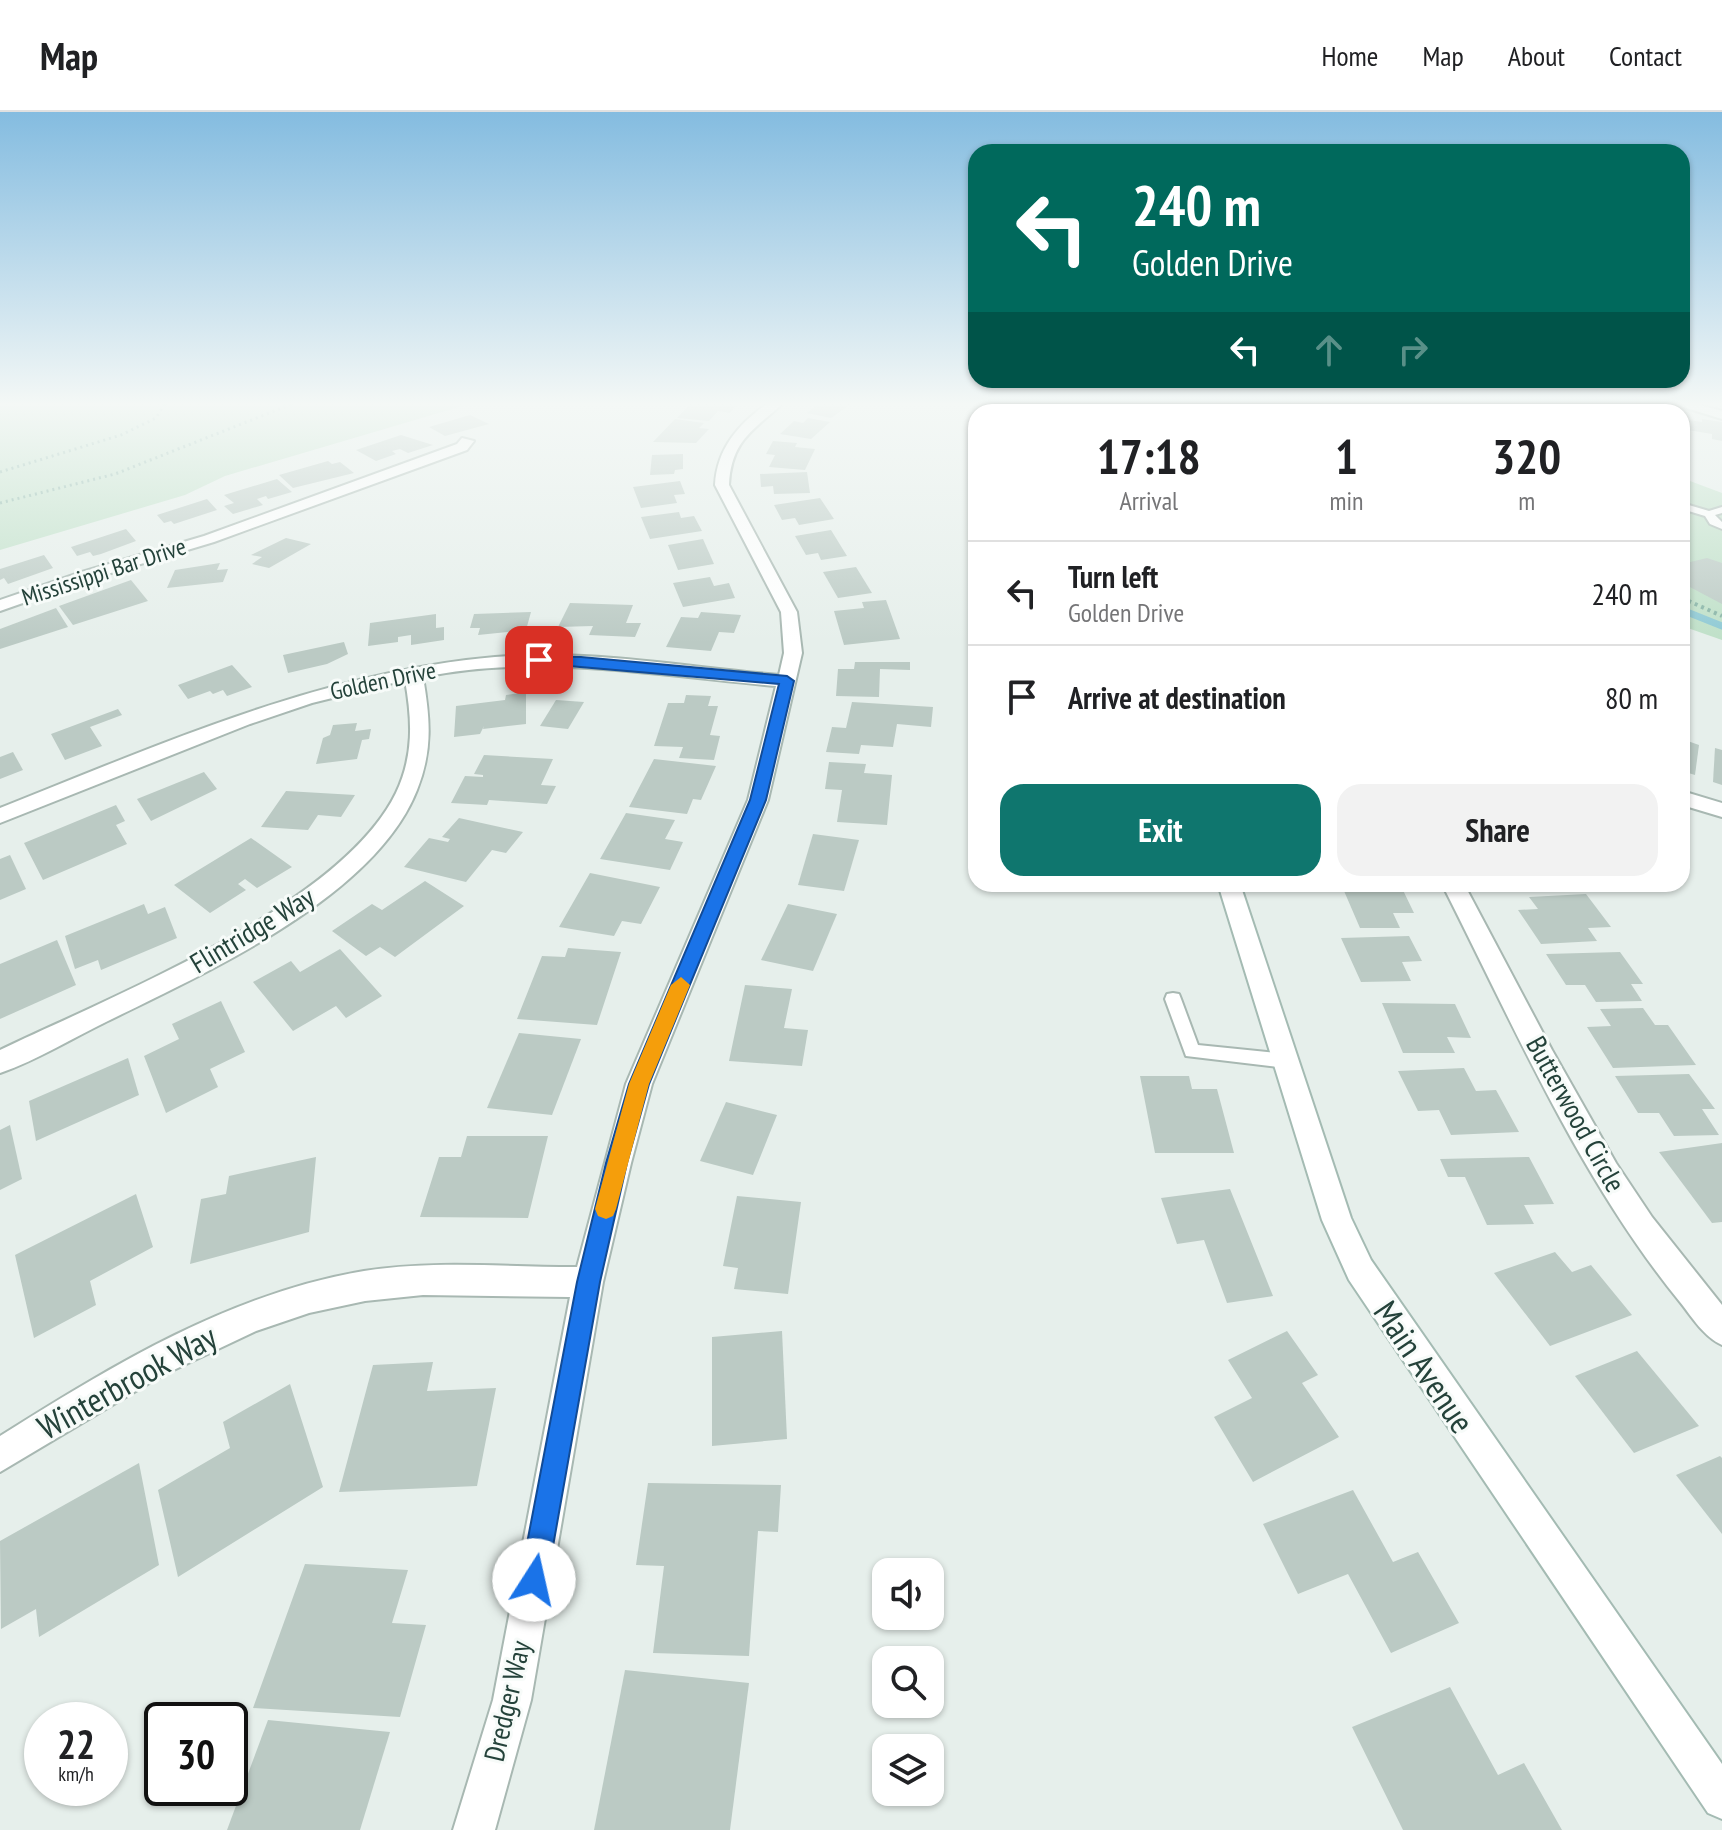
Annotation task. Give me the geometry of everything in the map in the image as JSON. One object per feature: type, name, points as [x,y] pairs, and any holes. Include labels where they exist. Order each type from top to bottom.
[{"type":"street","name":"Mississippi Bar Drive","points":[[0,606],[88,575],[209,539],[365,482]]},
{"type":"street","name":"Dredger Way","points":[[474,1830],[512,1700],[588,1282],[617,1163],[639,1084],[758,800],[793,653],[789,612],[731,506],[722,482]]},
{"type":"street","name":"Golden Drive","points":[[0,816],[257,715],[348,686],[413,672],[496,662],[581,661],[787,681]]},
{"type":"street","name":"Flintridge Way","points":[[0,1062],[227,950],[306,901],[351,863],[400,804],[414,776],[422,726],[413,672]]},
{"type":"street","points":[[1690,800],[1722,810]]},
{"type":"street","name":"Main Avenue","points":[[1232,892],[1337,1220],[1360,1270],[1722,1799]]},
{"type":"street","name":"Butterwood Circle","points":[[1457,892],[1597,1157],[1627,1206],[1697,1301],[1722,1329]]},
{"type":"street","name":"Winterbrook Way","points":[[0,1455],[144,1365],[217,1330],[288,1304],[356,1287],[423,1280],[588,1282]]},
{"type":"lane","points":[[1690,508],[1709,514],[1722,510]]},
{"type":"lane","points":[[1709,514],[1714,522],[1722,526]]},
{"type":"lane","points":[[1173,999],[1192,1051],[1286,1061]]},
{"type":"path","points":[[0,503],[83,482]]},
{"type":"path","points":[[1690,602],[1722,616]]},
{"type":"green space","points":[[0,482],[212,482],[185,495],[0,550]]},
{"type":"green space","points":[[1690,482],[1722,493],[1722,640],[1690,629]]},
{"type":"building","points":[[266,482],[281,482],[292,492],[257,499],[263,505],[233,514],[224,506],[234,503],[224,495]]},
{"type":"building","points":[[287,482],[317,482],[293,488]]},
{"type":"building","points":[[680,482],[685,494],[674,495],[677,503],[641,508],[633,487]]},
{"type":"building","points":[[761,482],[808,482],[810,493],[774,494],[773,486],[761,487]]},
{"type":"building","points":[[820,498],[834,519],[799,525],[795,518],[782,520],[774,505]]},
{"type":"building","points":[[207,499],[217,510],[174,524],[171,521],[164,523],[157,515]]},
{"type":"building","points":[[679,512],[681,518],[694,516],[702,531],[650,539],[641,517]]},
{"type":"building","points":[[126,529],[136,541],[101,554],[93,556],[90,552],[77,556],[71,547]]},
{"type":"building","points":[[831,530],[847,556],[821,560],[818,553],[806,555],[795,536]]},
{"type":"building","points":[[286,538],[311,544],[269,568],[252,564],[262,557],[251,555]]},
{"type":"building","points":[[703,539],[714,564],[678,570],[668,545]]},
{"type":"building","points":[[44,555],[53,568],[8,584],[4,578],[0,580],[0,569]]},
{"type":"building","points":[[1707,558],[1722,563],[1722,604],[1690,587],[1690,562]]},
{"type":"building","points":[[220,563],[217,570],[228,569],[223,582],[167,588],[175,570]]},
{"type":"building","points":[[856,567],[872,593],[838,598],[823,572]]},
{"type":"building","points":[[710,577],[714,586],[729,583],[735,598],[683,607],[673,583]]},
{"type":"building","points":[[131,580],[148,601],[73,625],[59,606]]},
{"type":"building","points":[[886,600],[900,639],[844,645],[834,611],[864,608],[862,602]]},
{"type":"building","points":[[570,603],[633,605],[626,623],[641,623],[635,637],[589,635],[593,626],[558,627]]},
{"type":"building","points":[[56,608],[68,627],[0,649],[0,629]]},
{"type":"building","points":[[531,612],[526,630],[478,635],[480,628],[470,628],[474,614]]},
{"type":"building","points":[[701,612],[741,615],[734,633],[719,632],[711,651],[666,647],[681,617],[698,618]]},
{"type":"building","points":[[436,614],[436,628],[444,627],[444,640],[411,645],[411,635],[398,637],[398,642],[368,646],[370,623]]},
{"type":"building","points":[[344,642],[348,654],[327,664],[288,673],[283,655]]},
{"type":"building","points":[[855,662],[910,662],[910,670],[880,669],[879,697],[836,696],[838,669],[854,669]]},
{"type":"building","points":[[232,665],[252,687],[227,696],[223,690],[213,694],[210,691],[188,699],[178,685]]},
{"type":"building","points":[[526,692],[526,724],[483,729],[484,726],[480,734],[454,737],[456,706],[505,700],[506,695]]},
{"type":"building","points":[[686,695],[711,696],[708,706],[718,706],[710,735],[720,736],[714,760],[679,758],[683,747],[654,746],[668,703],[684,703]]},
{"type":"building","points":[[556,700],[584,702],[568,729],[540,726]]},
{"type":"building","points":[[852,702],[933,707],[931,727],[897,724],[893,747],[861,745],[859,754],[826,752],[832,727],[846,728]]},
{"type":"building","points":[[118,709],[122,715],[90,727],[102,746],[65,760],[51,734]]},
{"type":"building","points":[[357,723],[355,731],[371,729],[369,739],[362,740],[357,759],[316,764],[323,738],[330,735],[333,725]]},
{"type":"building","points":[[1690,742],[1699,745],[1695,775],[1690,773]]},
{"type":"building","points":[[1715,748],[1722,750],[1722,785],[1713,782]]},
{"type":"building","points":[[13,752],[23,770],[0,779],[0,757]]},
{"type":"building","points":[[484,755],[553,759],[541,785],[556,786],[547,804],[489,800],[487,805],[451,803],[465,776],[483,777],[474,774]]},
{"type":"building","points":[[654,759],[716,766],[701,800],[693,799],[687,814],[629,807]]},
{"type":"building","points":[[829,762],[866,764],[864,773],[892,775],[887,825],[837,822],[842,790],[825,789]]},
{"type":"building","points":[[204,772],[217,789],[151,821],[137,799]]},
{"type":"building","points":[[286,791],[355,795],[341,817],[318,815],[308,830],[261,827]]},
{"type":"building","points":[[116,805],[125,821],[116,825],[127,844],[43,880],[24,843]]},
{"type":"building","points":[[626,813],[675,820],[665,839],[683,842],[670,870],[600,859]]},
{"type":"building","points":[[459,818],[523,832],[506,853],[492,850],[466,882],[404,867],[429,838],[448,842],[450,839],[442,837]]},
{"type":"building","points":[[813,834],[859,840],[844,891],[798,885]]},
{"type":"building","points":[[251,838],[292,867],[257,888],[245,879],[238,884],[246,890],[210,913],[174,885]]},
{"type":"building","points":[[10,855],[26,889],[0,900],[0,859]]},
{"type":"building","points":[[590,873],[660,887],[641,924],[622,921],[614,936],[559,927]]},
{"type":"building","points":[[425,881],[464,906],[395,957],[380,947],[366,956],[332,931],[372,904],[382,910]]},
{"type":"building","points":[[1344,892],[1404,892],[1414,913],[1393,913],[1400,928],[1360,928]]},
{"type":"building","points":[[1586,894],[1611,927],[1588,928],[1597,941],[1541,944],[1518,910],[1538,909],[1529,897]]},
{"type":"building","points":[[144,904],[148,914],[165,907],[177,938],[101,970],[98,960],[75,969],[65,936]]},
{"type":"building","points":[[788,904],[837,914],[813,971],[761,960]]},
{"type":"building","points":[[1409,936],[1422,961],[1402,962],[1411,981],[1361,982],[1341,938]]},
{"type":"building","points":[[57,940],[76,985],[0,1019],[0,964]]},
{"type":"building","points":[[568,948],[621,952],[597,1025],[517,1019],[542,956],[565,957]]},
{"type":"building","points":[[340,949],[382,996],[346,1018],[336,1006],[293,1031],[253,982],[291,961],[300,972]]},
{"type":"building","points":[[1620,952],[1643,984],[1631,984],[1642,1001],[1596,1002],[1585,985],[1566,985],[1546,954]]},
{"type":"building","points":[[745,985],[792,989],[784,1028],[808,1030],[802,1066],[729,1061]]},
{"type":"building","points":[[221,1001],[245,1052],[210,1069],[218,1087],[166,1113],[144,1056],[179,1039],[172,1024]]},
{"type":"building","points":[[1382,1003],[1455,1004],[1471,1038],[1447,1037],[1455,1053],[1403,1053]]},
{"type":"building","points":[[1643,1008],[1655,1025],[1668,1025],[1696,1065],[1613,1068],[1587,1027],[1611,1026],[1600,1009]]},
{"type":"building","points":[[519,1033],[581,1039],[552,1115],[487,1108]]},
{"type":"building","points":[[128,1058],[139,1095],[36,1141],[29,1101]]},
{"type":"building","points":[[1464,1068],[1476,1091],[1496,1090],[1519,1132],[1451,1135],[1439,1110],[1418,1111],[1398,1071]]},
{"type":"building","points":[[1689,1074],[1715,1109],[1702,1109],[1719,1135],[1674,1136],[1659,1113],[1638,1113],[1615,1076]]},
{"type":"building","points":[[1140,1076],[1189,1076],[1192,1089],[1217,1089],[1234,1153],[1155,1153]]},
{"type":"building","points":[[726,1102],[777,1115],[753,1175],[700,1161]]},
{"type":"building","points":[[10,1125],[22,1179],[0,1190],[0,1130]]},
{"type":"building","points":[[467,1136],[548,1136],[528,1218],[420,1217],[439,1157],[461,1157]]},
{"type":"building","points":[[1722,1143],[1722,1222],[1712,1223],[1659,1152]]},
{"type":"building","points":[[316,1157],[309,1232],[190,1264],[201,1199],[226,1194],[229,1176]]},
{"type":"building","points":[[1529,1157],[1554,1204],[1524,1205],[1534,1224],[1487,1225],[1465,1177],[1448,1177],[1440,1159]]},
{"type":"building","points":[[1230,1189],[1273,1296],[1227,1303],[1204,1240],[1177,1244],[1161,1198]]},
{"type":"building","points":[[136,1194],[153,1247],[90,1281],[96,1305],[34,1338],[15,1255]]},
{"type":"building","points":[[737,1196],[801,1202],[788,1294],[734,1289],[738,1268],[723,1266]]},
{"type":"building","points":[[1555,1252],[1572,1272],[1591,1265],[1632,1315],[1550,1346],[1494,1273]]},
{"type":"building","points":[[782,1331],[787,1439],[712,1446],[712,1337]]},
{"type":"building","points":[[1287,1331],[1318,1375],[1302,1383],[1339,1437],[1253,1482],[1214,1417],[1252,1398],[1228,1360]]},
{"type":"building","points":[[1637,1351],[1699,1426],[1634,1453],[1575,1376]]},
{"type":"building","points":[[433,1362],[427,1391],[496,1388],[477,1486],[339,1492],[373,1365]]},
{"type":"building","points":[[290,1384],[323,1487],[178,1577],[158,1490],[230,1448],[223,1422]]},
{"type":"building","points":[[1720,1456],[1722,1458],[1722,1534],[1676,1475]]},
{"type":"building","points":[[139,1463],[159,1565],[39,1637],[36,1609],[1,1629],[0,1541]]},
{"type":"building","points":[[648,1483],[781,1485],[778,1532],[758,1531],[749,1656],[653,1653],[664,1566],[636,1565]]},
{"type":"building","points":[[1353,1490],[1393,1562],[1418,1552],[1459,1623],[1391,1653],[1348,1574],[1298,1594],[1263,1524]]},
{"type":"building","points":[[305,1564],[408,1570],[392,1623],[426,1625],[400,1717],[253,1708]]},
{"type":"building","points":[[625,1670],[749,1683],[730,1830],[594,1830]]},
{"type":"building","points":[[1450,1687],[1498,1775],[1524,1763],[1562,1830],[1403,1830],[1352,1727]]},
{"type":"building","points":[[268,1720],[390,1732],[360,1830],[227,1830],[236,1806],[248,1806],[248,1774]]},
{"type":"waterway","points":[[1690,613],[1722,626]]},
{"type":"slow traffic","points":[[606,1209],[639,1084],[681,985]]},
{"type":"route","points":[[534,1580],[588,1282],[639,1084],[758,800],[787,681],[581,661],[539,660]]}]
